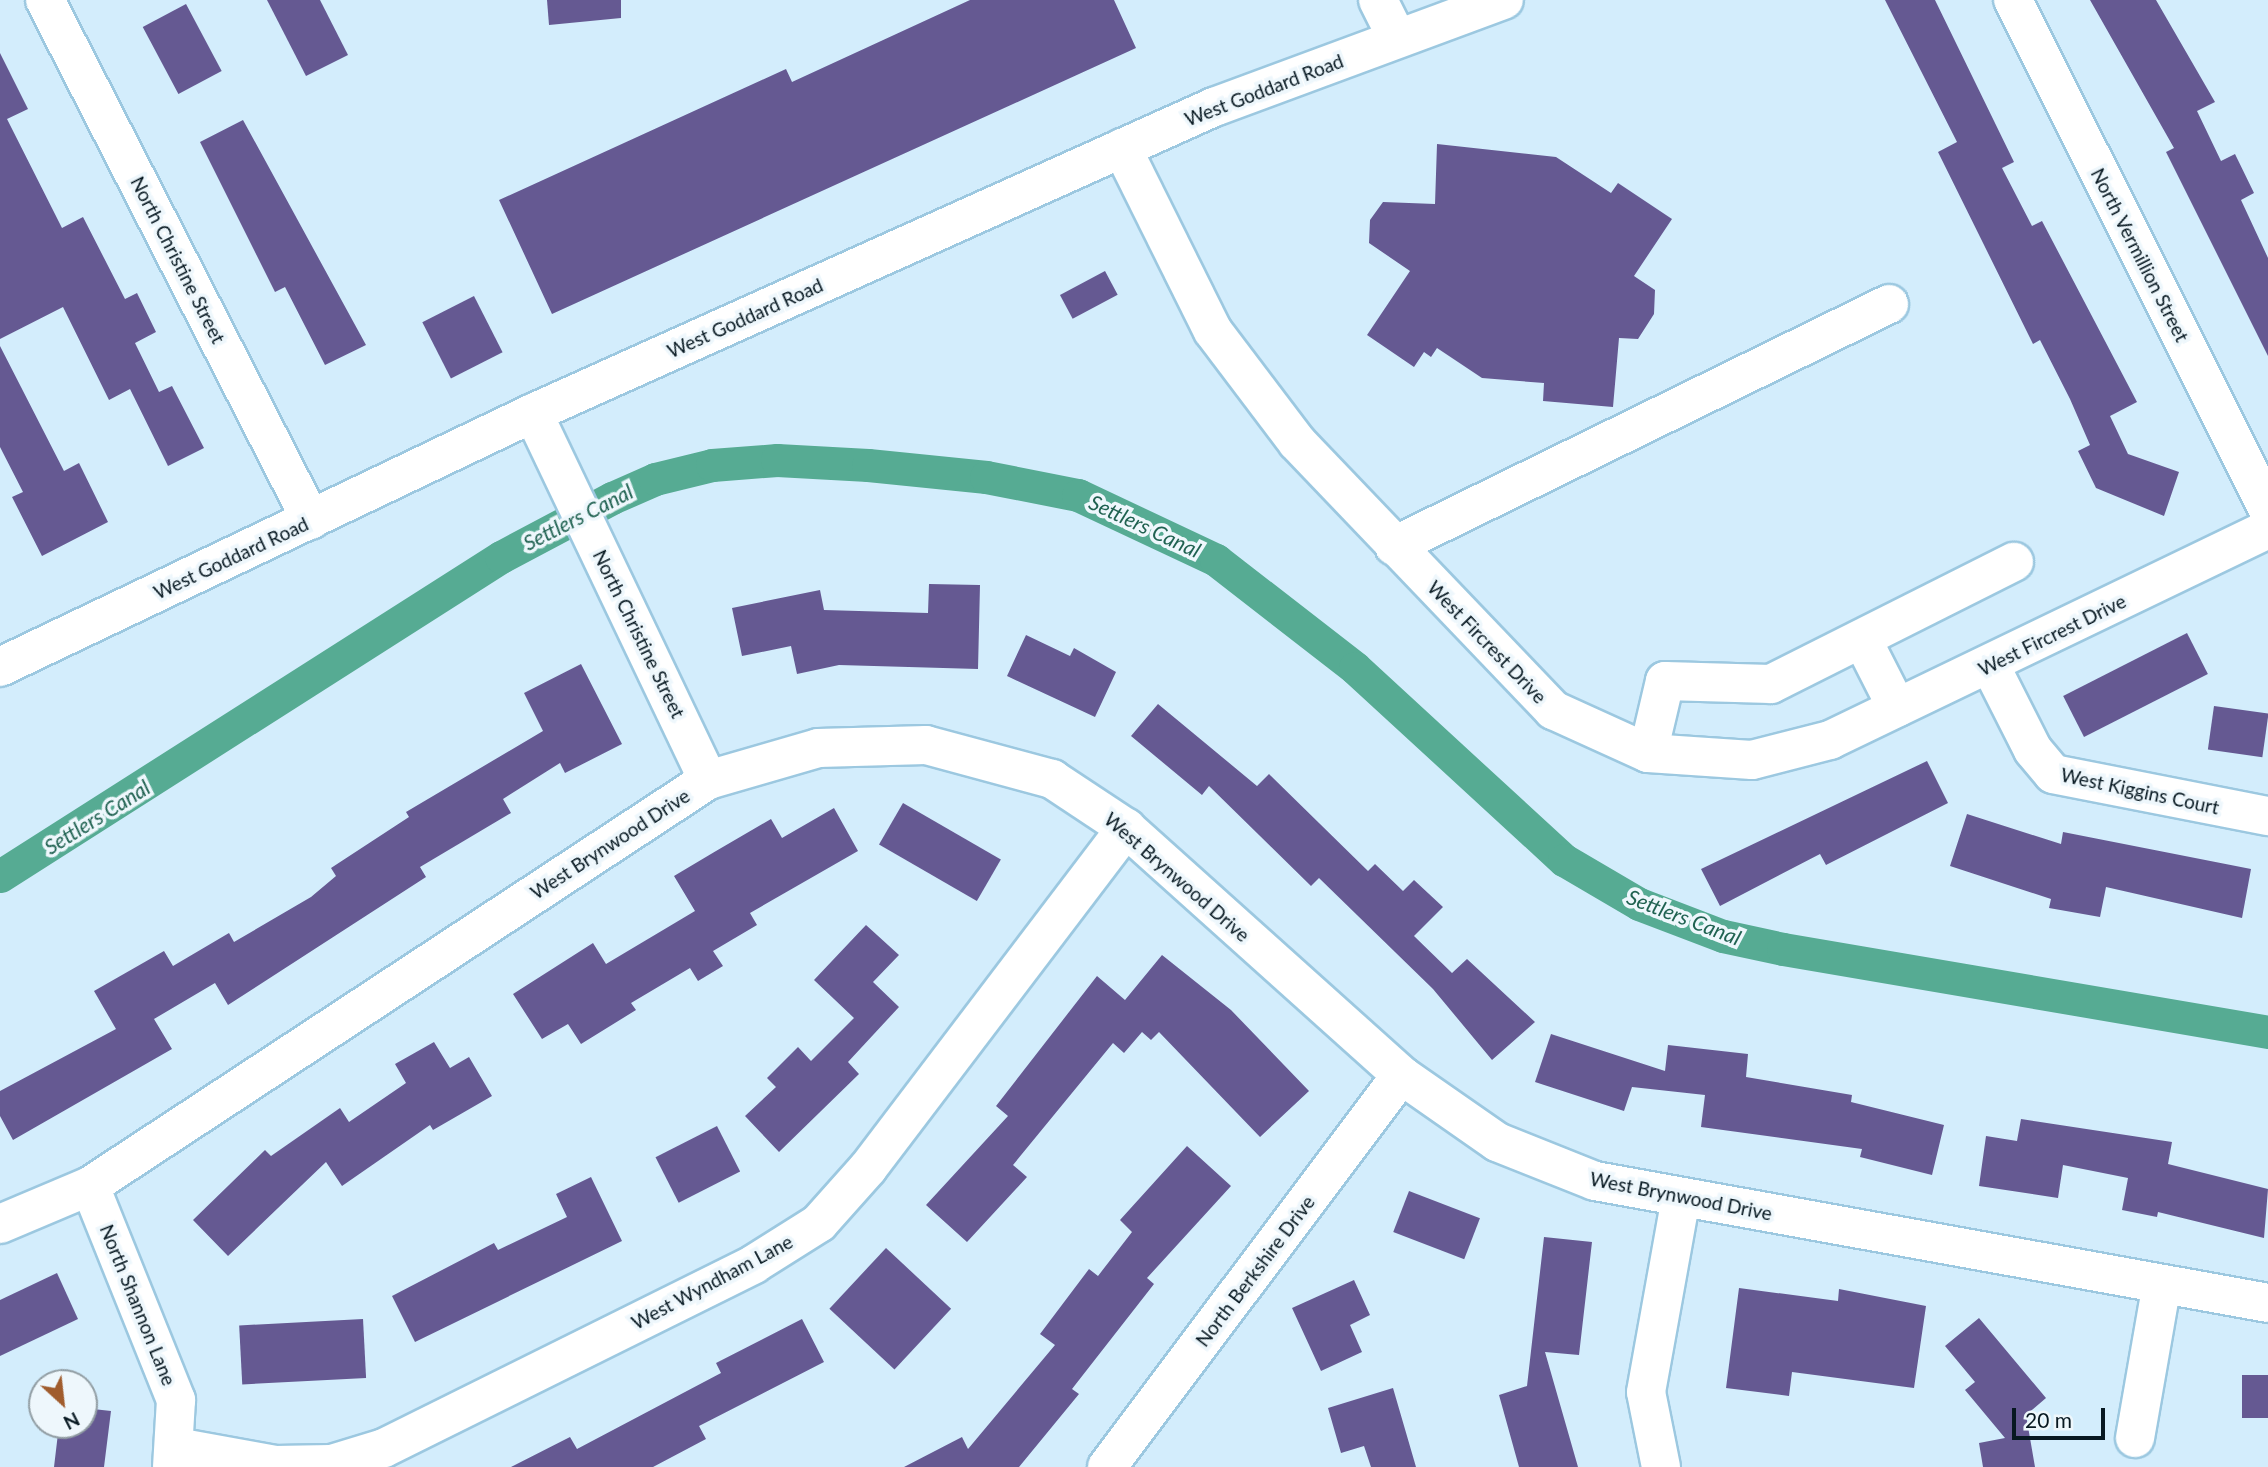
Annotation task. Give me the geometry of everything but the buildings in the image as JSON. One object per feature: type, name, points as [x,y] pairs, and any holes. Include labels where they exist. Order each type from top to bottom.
[{"type":"street","name":"North Christine Street","points":[[45,0],[311,520]]},
{"type":"street","points":[[1378,0],[1397,38]]},
{"type":"street","name":"West Goddard Road","points":[[0,667],[533,413],[1122,148],[1397,38],[1503,0]]},
{"type":"street","name":"North Vermillion Street","points":[[2013,0],[2268,510]]},
{"type":"street","name":"West Fircrest Drive","points":[[1122,148],[1175,262],[1220,342],[1297,442],[1553,710],[1648,753],[1752,760],[1829,740],[1990,665],[2268,529]]},
{"type":"street","points":[[1394,546],[1889,304]]},
{"type":"street","name":"North Christine Street","points":[[533,413],[708,780]]},
{"type":"street","points":[[1648,753],[1665,681],[1771,684],[2014,562]]},
{"type":"street","points":[[1861,639],[1897,708]]},
{"type":"street","name":"West Kiggins Court","points":[[1990,665],[2033,750],[2053,774],[2268,816]]},
{"type":"street","name":"West Brynwood Drive","points":[[0,1224],[90,1186],[708,780],[818,748],[926,744],[1052,779],[1126,828],[1402,1075],[1497,1142],[1595,1181],[2268,1303]]},
{"type":"street","name":"West Wyndham Lane","points":[[174,1457],[275,1465],[332,1464],[384,1448],[754,1264],[819,1223],[868,1168],[1126,828]]},
{"type":"street","name":"North Berkshire Drive","points":[[1107,1467],[1402,1075]]},
{"type":"street","name":"North Shannon Lane","points":[[90,1186],[163,1359],[176,1401],[174,1457]]},
{"type":"street","points":[[1661,1467],[1646,1392],[1682,1197]]},
{"type":"street","points":[[2135,1438],[2162,1284]]},
{"type":"waterway","name":"Settlers Canal","points":[[0,876],[501,557],[612,498],[655,479],[712,465],[777,460],[868,465],[986,477],[1078,495],[1216,560],[1355,668],[1564,860],[1639,904],[1723,936],[1783,949],[2268,1032]]}]
